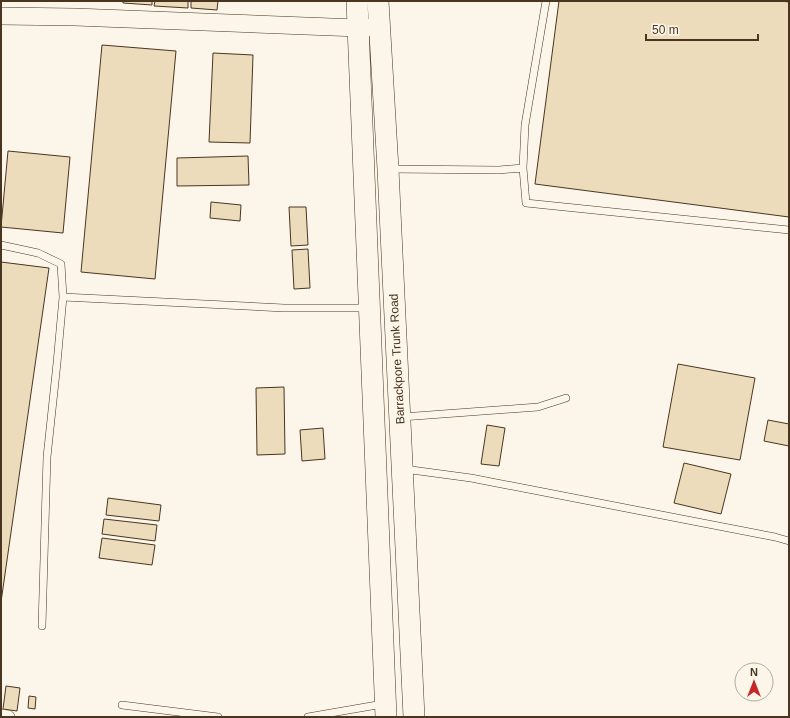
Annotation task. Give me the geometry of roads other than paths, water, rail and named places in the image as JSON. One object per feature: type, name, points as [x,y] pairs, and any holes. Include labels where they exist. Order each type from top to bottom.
[{"type":"main road","name":"Barrackpore Trunk Road","points":[[357,1],[386,710]]},
{"type":"main road","name":"Barrackpore Trunk Road","points":[[378,1],[388,169],[414,717]]},
{"type":"street","points":[[1,16],[75,17],[358,28],[380,27]]},
{"type":"street","points":[[1,716],[8,717]]},
{"type":"lane","points":[[546,1],[525,125],[523,168],[526,203],[789,230]]},
{"type":"lane","points":[[388,169],[500,170],[523,168]]},
{"type":"lane","points":[[1,245],[38,253],[61,264],[63,297],[47,457],[42,626]]},
{"type":"lane","points":[[63,297],[284,308],[369,308]]},
{"type":"lane","points":[[399,418],[538,407],[566,398]]},
{"type":"lane","points":[[402,468],[471,478],[789,541]]},
{"type":"lane","points":[[122,705],[218,717]]},
{"type":"lane","points":[[308,717],[386,710]]}]
